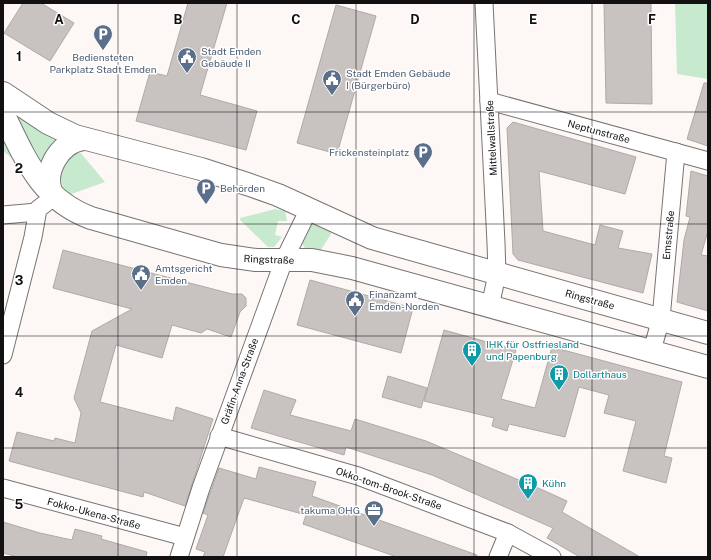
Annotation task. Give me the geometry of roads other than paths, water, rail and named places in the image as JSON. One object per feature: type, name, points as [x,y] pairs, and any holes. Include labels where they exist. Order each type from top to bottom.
[{"type":"street","name":"Mittelwallstraße","points":[[484,3],[497,274]]},
{"type":"street","name":"Ringstraße","points":[[3,93],[48,123],[84,139],[201,169],[278,195],[372,238],[708,333]]},
{"type":"street","name":"Neptunstraße","points":[[489,101],[708,161]]},
{"type":"street","name":"Ringstraße","points":[[3,113],[35,174],[54,197],[71,209],[91,218],[221,255],[256,260],[321,261],[652,350],[708,367]]},
{"type":"street","points":[[3,355],[33,236],[37,212],[40,206],[54,197],[50,189],[49,178],[54,162],[67,146],[76,140],[84,139]]},
{"type":"street","name":"Emsstraße","points":[[661,319],[676,152]]},
{"type":"street","name":"Gräfin-Anna-Straße","points":[[179,557],[219,436],[284,260],[309,209]]},
{"type":"street","points":[[3,215],[37,212]]},
{"type":"street","points":[[490,307],[497,274]]},
{"type":"street","points":[[652,350],[661,319]]},
{"type":"street","name":"Okko-tom-Brook-Straße","points":[[219,436],[358,476],[508,534],[552,557]]},
{"type":"street","name":"Fokko-Ukena-Straße","points":[[3,488],[185,537]]},
{"type":"street","points":[[498,557],[508,534]]},
{"type":"place","name":"Bediensteten Parkplatz Stadt Emden","points":[[103,51]]},
{"type":"place","name":"Stadt Emden Gebäude II","points":[[187,74]]},
{"type":"place","name":"Stadt Emden Gebäude I (Bürgerbüro)","points":[[332,96]]},
{"type":"place","name":"Frickensteinplatz","points":[[423,169]]},
{"type":"place","name":"Behörden","points":[[206,205]]},
{"type":"place","name":"Amtsgericht Emden","points":[[141,291]]},
{"type":"place","name":"Finanzamt Emden-Norden","points":[[355,317]]},
{"type":"place","name":"IHK für Ostfriesland und Papenburg","points":[[472,367]]},
{"type":"place","name":"Dollarthaus","points":[[559,391]]},
{"type":"place","name":"Kühn","points":[[528,500]]},
{"type":"place","name":"takuma OHG","points":[[374,527]]}]
